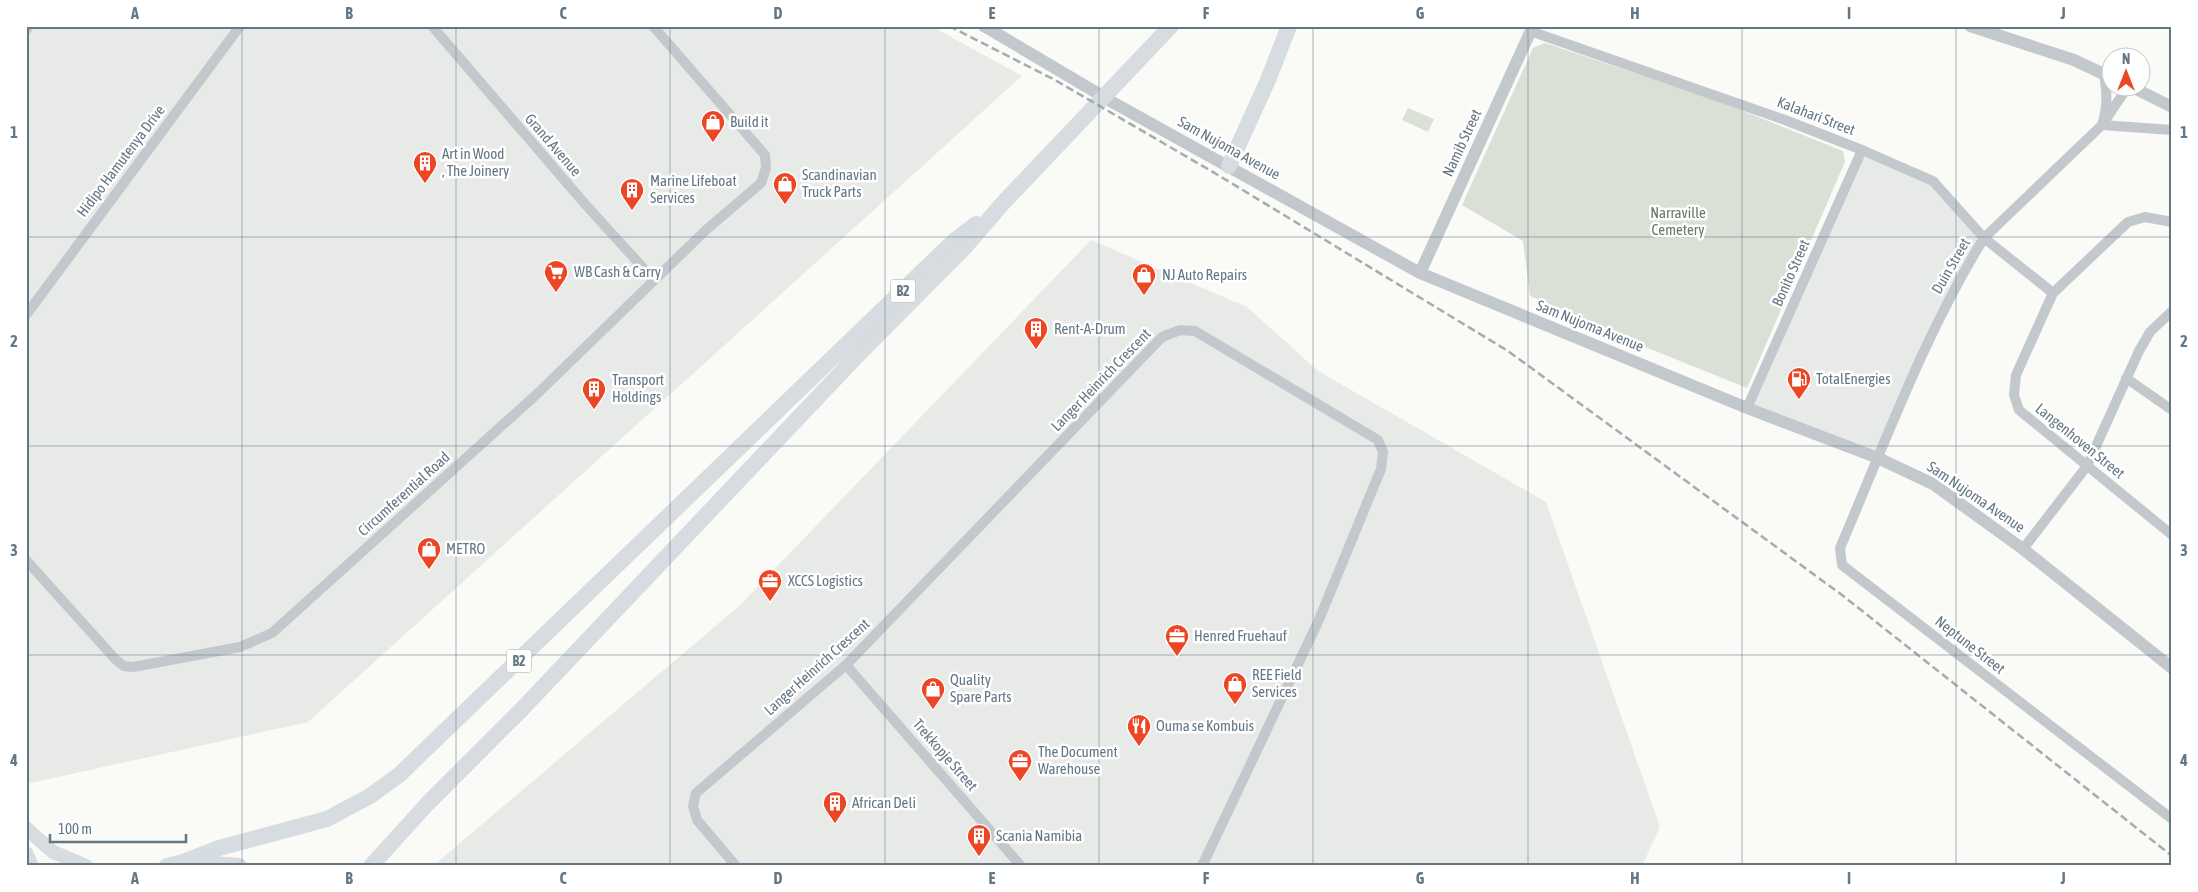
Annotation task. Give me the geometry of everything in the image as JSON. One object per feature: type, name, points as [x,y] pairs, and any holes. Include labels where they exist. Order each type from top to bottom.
[{"type":"highway","name":"B2","points":[[371,866],[428,803],[523,708],[855,358],[965,247],[1003,203],[1172,26]]},
{"type":"highway","points":[[1229,166],[1268,80],[1289,26]]},
{"type":"highway","name":"B2","points":[[175,864],[219,848],[327,819],[370,796],[399,775],[955,240],[1003,203]]},
{"type":"highway","points":[[175,864],[239,866]]},
{"type":"main road","points":[[26,828],[54,852],[86,866]]},
{"type":"main road","points":[[26,853],[32,866]]},
{"type":"street","points":[[26,30],[29,26]]},
{"type":"street","name":"Hidipo Hamutenya Drive","points":[[26,315],[240,26]]},
{"type":"street","name":"Grand Avenue","points":[[432,26],[578,197],[654,280]]},
{"type":"street","name":"Circumferential Road","points":[[26,560],[116,660],[124,666],[133,668],[240,647],[272,633],[537,394],[654,280],[761,182],[766,168],[765,155],[653,26]]},
{"type":"street","name":"Sam Nujoma Avenue","points":[[984,26],[1114,103],[1420,273],[1747,408],[1878,458],[1933,484],[2023,549],[2172,668]]},
{"type":"street","points":[[1978,28],[2074,60],[2100,72]]},
{"type":"street","name":"Kalahari Street","points":[[1531,29],[1785,120],[1862,150],[1933,181],[1984,238],[2053,293]]},
{"type":"street","name":"Namib Street","points":[[1420,273],[1531,29]]},
{"type":"street","points":[[2150,96],[2172,107]]},
{"type":"street","points":[[2108,98],[2102,125],[2172,130]]},
{"type":"street","name":"Duin Street","points":[[1878,458],[1906,391],[1949,298],[1984,238],[2102,125],[2120,98]]},
{"type":"street","name":"Bonito Street","points":[[1747,408],[1862,150]]},
{"type":"street","name":"Langenhoven Street","points":[[2172,222],[2145,216],[2128,222],[2053,293],[2016,375],[2014,395],[2019,410],[2172,535]]},
{"type":"street","points":[[2023,549],[2087,466],[2126,378],[2150,332],[2172,311]]},
{"type":"street","name":"Langer Heinrich Crescent","points":[[736,866],[697,820],[693,806],[696,793],[846,665],[1162,337],[1180,330],[1195,331],[1378,440],[1383,452],[1382,469],[1318,622],[1202,866]]},
{"type":"street","points":[[2126,378],[2172,410]]},
{"type":"street","name":"Neptune Street","points":[[1878,458],[1840,548],[1842,565],[2172,819]]},
{"type":"street","name":"Trekkopje Street","points":[[846,665],[1021,866]]},
{"type":"shaded area","points":[[26,26],[931,26],[1022,76],[308,722],[26,784]]},
{"type":"shaded area","points":[[1862,150],[1933,181],[1984,238],[1971,259],[1878,458],[1747,408]]},
{"type":"shaded area","points":[[1091,240],[1247,307],[1318,371],[1546,502],[1660,827],[1642,866],[433,866],[739,606]]},
{"type":"green space","name":"Narraville Cemetery","points":[[1545,43],[1721,102],[1843,151],[1845,162],[1747,388],[1623,338],[1624,336],[1530,296],[1523,241],[1462,205],[1533,48]]},
{"type":"green space","points":[[1408,108],[1434,119],[1428,132],[1402,120]]},
{"type":"railway","points":[[949,26],[1055,80],[1218,175],[1508,351],[1842,595],[2172,856]]},
{"type":"place","name":"Build it","points":[[713,143]]},
{"type":"place","name":"Art in Wood , The Joinery","points":[[425,184]]},
{"type":"place","name":"Scandinavian Truck Parts","points":[[785,205]]},
{"type":"place","name":"Marine Lifeboat Services","points":[[632,211]]},
{"type":"place","name":"WB Cash & Carry","points":[[556,293]]},
{"type":"place","name":"NJ Auto Repairs","points":[[1144,296]]},
{"type":"place","name":"Rent-A-Drum","points":[[1036,350]]},
{"type":"place","name":"TotalEnergies","points":[[1799,400]]},
{"type":"place","name":"Transport Holdings","points":[[594,410]]},
{"type":"place","name":"METRO","points":[[429,570]]},
{"type":"place","name":"XCCS Logistics","points":[[770,602]]},
{"type":"place","name":"Henred Fruehauf","points":[[1177,657]]},
{"type":"place","name":"REE Field Services","points":[[1235,705]]},
{"type":"place","name":"Quality Spare Parts","points":[[933,710]]},
{"type":"place","name":"Ouma se Kombuis","points":[[1139,747]]},
{"type":"place","name":"The Document Warehouse","points":[[1020,782]]},
{"type":"place","name":"African Deli","points":[[835,824]]},
{"type":"place","name":"Scania Namibia","points":[[979,857]]}]
